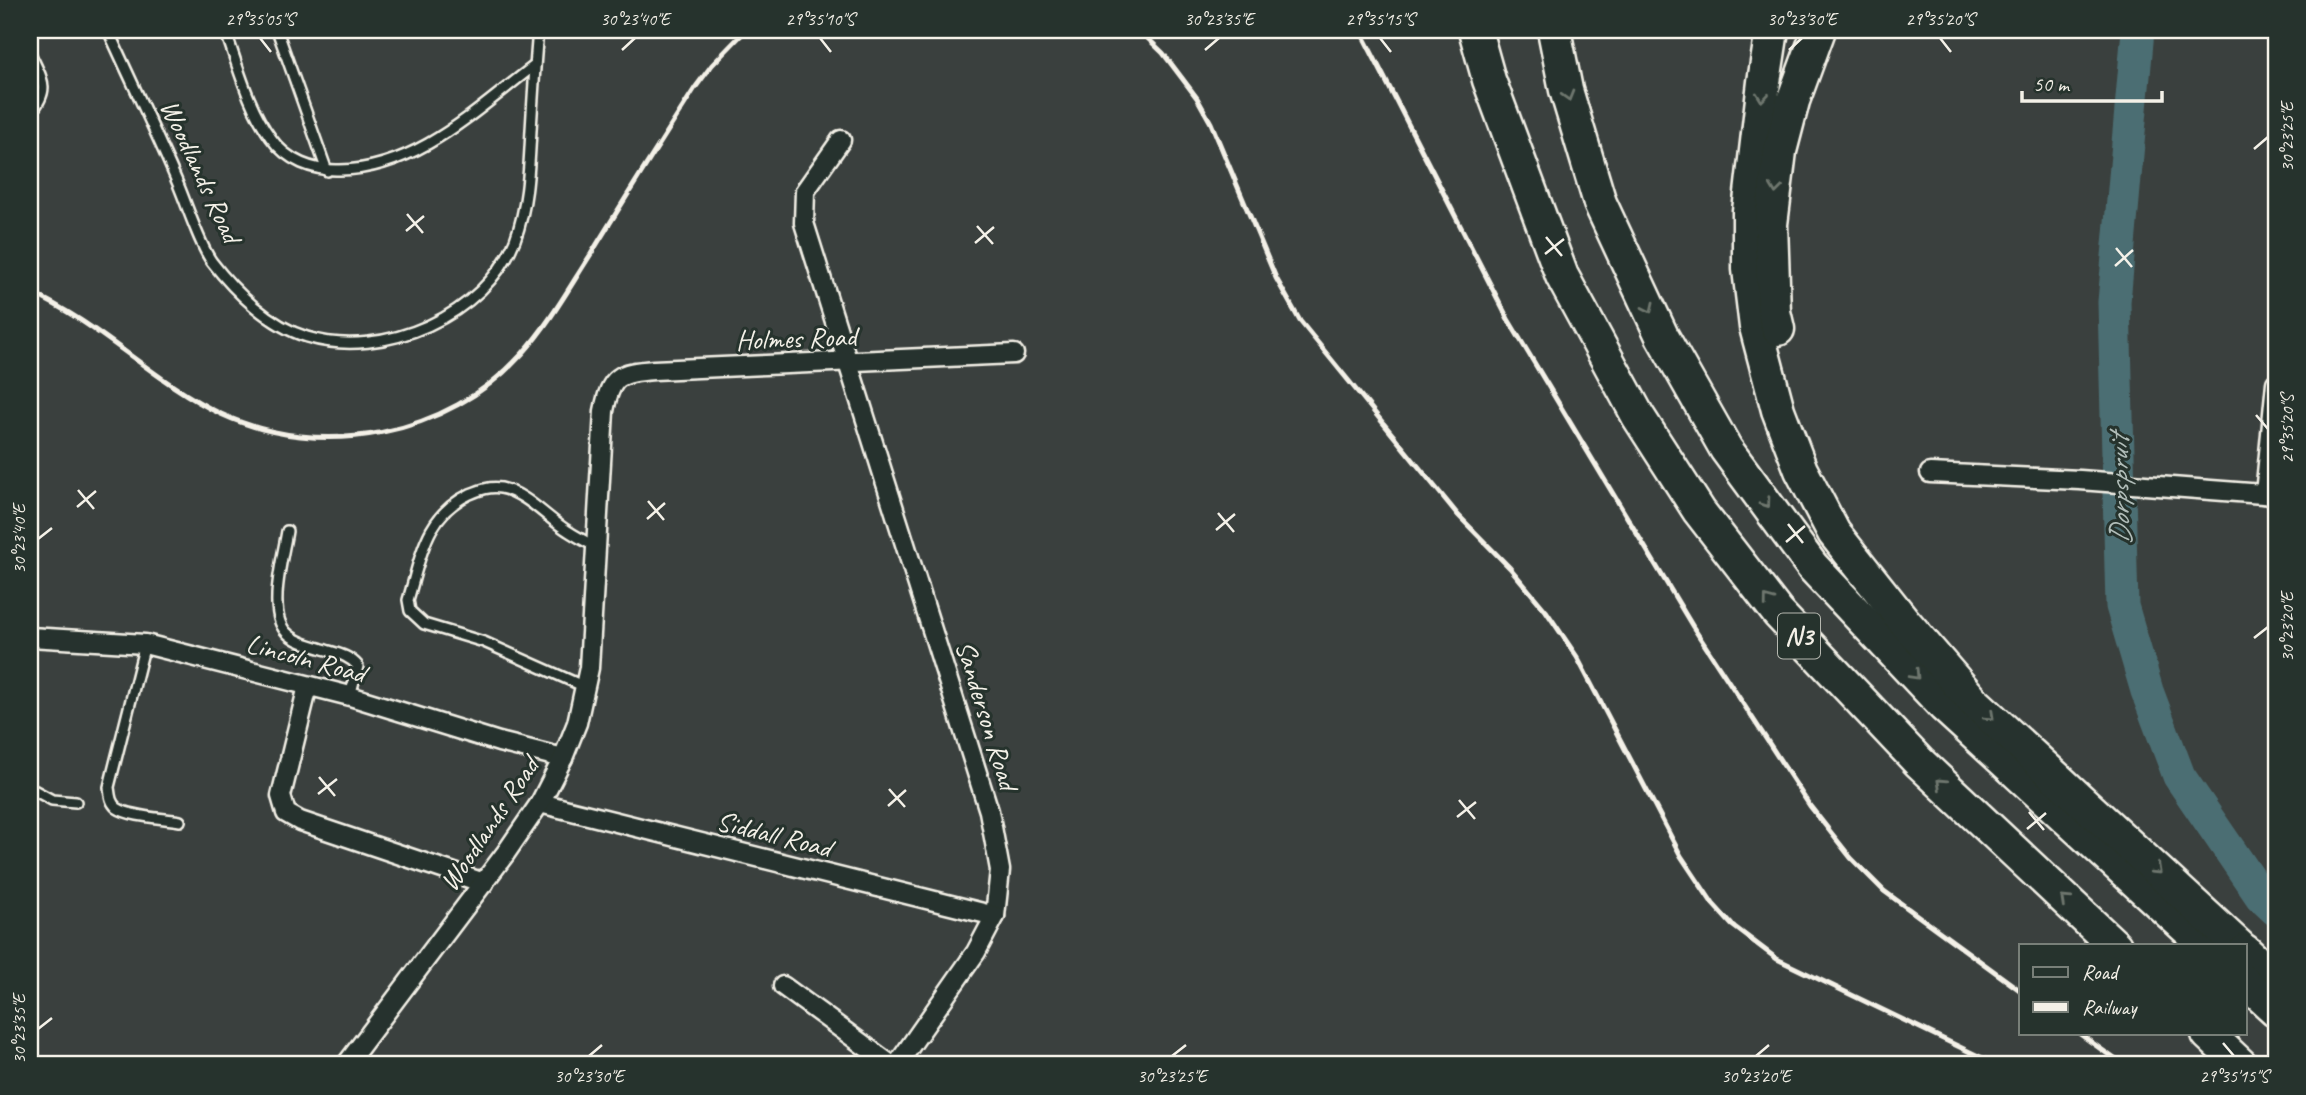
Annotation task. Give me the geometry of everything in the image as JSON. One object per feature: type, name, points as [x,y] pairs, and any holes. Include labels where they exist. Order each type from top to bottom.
[{"type":"highway","points":[[1475,30],[1489,80],[1562,276],[1638,416]]},
{"type":"highway","name":"N3","points":[[1495,30],[1503,68],[1570,271],[1638,416],[1699,510],[1778,613],[1919,762],[2113,944]]},
{"type":"highway","name":"N3","points":[[1554,30],[1566,90],[1600,202],[1662,336],[1726,449],[1812,566],[1944,706],[2204,944]]},
{"type":"highway","points":[[1772,30],[1749,211],[1749,268],[1756,327],[1778,410],[1801,470],[1834,533],[1903,620],[1973,701],[2237,944]]},
{"type":"highway","points":[[1819,30],[1793,101],[1780,151],[1772,225],[1774,312],[1790,386],[1816,462],[1847,525],[1903,620]]},
{"type":"highway","points":[[2246,952],[2276,980]]},
{"type":"highway","points":[[2246,983],[2276,1010]]},
{"type":"highway","points":[[2210,1036],[2241,1065]]},
{"type":"street","name":"Sanderson Road","points":[[841,140],[805,191],[804,223],[989,811],[1000,870],[995,916],[976,952],[897,1065]]},
{"type":"street","name":"Holmes Road","points":[[604,411],[608,389],[618,378],[629,372],[1014,354]]},
{"type":"street","points":[[1930,473],[2184,486],[2270,494],[2276,383]]},
{"type":"street","name":"Woodlands Road","points":[[346,1065],[484,883],[540,803],[578,723],[589,668],[604,411]]},
{"type":"street","name":"Lincoln Road","points":[[30,637],[145,644],[350,696],[499,742],[563,758]]},
{"type":"street","points":[[308,686],[281,796],[286,813],[300,821],[484,883]]},
{"type":"street","name":"Siddall Road","points":[[540,803],[995,916]]},
{"type":"street","points":[[783,986],[891,1065]]},
{"type":"lane","name":"Woodlands Road","points":[[107,30],[211,260],[241,294],[279,326],[307,337],[354,344],[383,341],[416,332],[458,309],[491,281],[514,242],[525,203],[538,30]]},
{"type":"lane","points":[[225,30],[255,112],[272,141],[302,165],[327,170],[359,170],[384,164],[417,150],[449,131],[534,65]]},
{"type":"lane","points":[[277,30],[327,170]]},
{"type":"lane","points":[[30,53],[44,87],[42,100],[30,114]]},
{"type":"lane","points":[[585,687],[484,642],[424,624],[410,611],[408,600],[433,524],[443,511],[460,499],[484,488],[501,488],[523,498],[566,530],[596,547]]},
{"type":"lane","points":[[287,531],[276,607],[279,621],[286,632],[297,640],[351,658],[358,666],[350,696]]},
{"type":"lane","points":[[145,644],[108,787],[111,799],[118,808],[180,821]]},
{"type":"lane","points":[[30,788],[52,800],[76,802]]},
{"type":"waterway","name":"Dorpspruit","points":[[2138,30],[2114,302],[2122,606],[2147,691],[2179,776],[2261,896],[2276,910]]},
{"type":"railway","points":[[30,292],[79,320],[196,401],[221,414],[260,428],[300,436],[341,437],[382,432],[421,421],[458,405],[492,382],[532,342],[567,293],[695,88],[712,65],[746,30]]},
{"type":"railway","points":[[1139,30],[1163,53],[1197,98],[1211,123],[1276,278],[1300,321],[1458,515],[1510,568],[1546,611],[1577,657],[1681,856],[1713,904],[1732,925],[1777,959],[1997,1065]]},
{"type":"railway","points":[[1360,30],[1508,319],[1693,627],[1810,806],[1851,858],[1884,891],[2019,990]]},
{"type":"railway","points":[[2083,1036],[2123,1065]]}]
